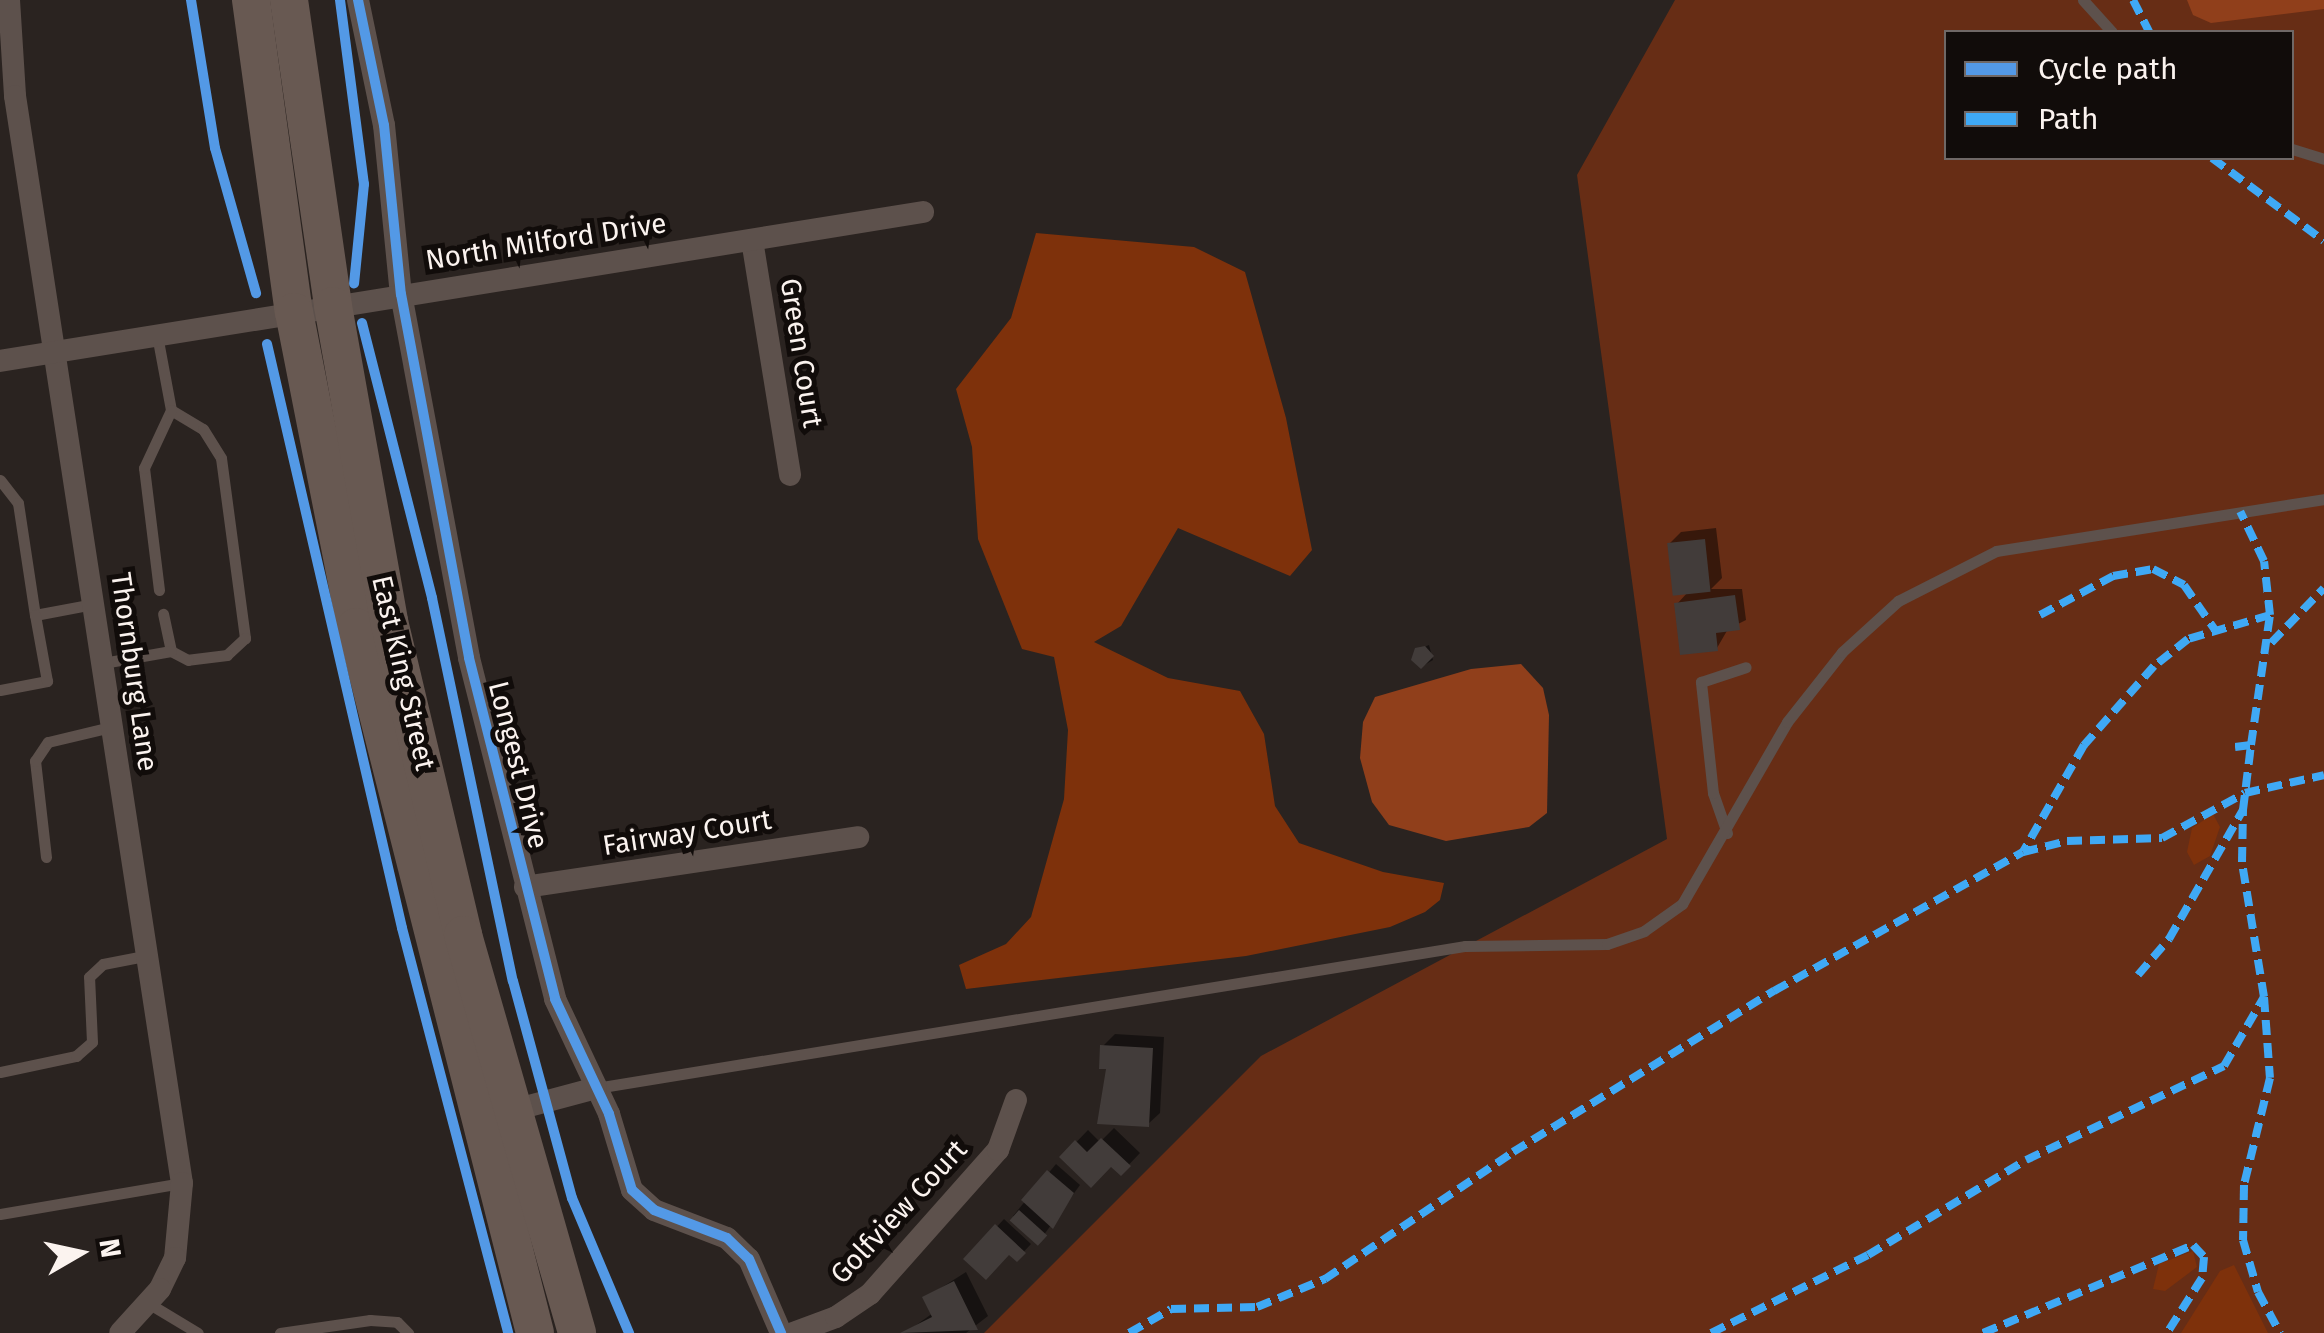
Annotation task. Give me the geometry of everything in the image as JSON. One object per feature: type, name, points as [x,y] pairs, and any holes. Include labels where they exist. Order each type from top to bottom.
[{"type":"main road","name":"East King Street","points":[[251,0],[294,312],[356,627],[497,1115],[576,1333]]},
{"type":"main road","name":"East King Street","points":[[288,0],[332,306],[389,621],[463,935],[535,1333]]},
{"type":"street","name":"Thornburg Lane","points":[[10,0],[15,96],[144,956],[182,1183],[175,1258],[148,1304],[120,1333]]},
{"type":"street","name":"Longest Drive","points":[[358,0],[384,125],[401,294],[469,658],[554,999],[596,1088],[632,1190],[654,1210],[727,1238],[749,1258],[782,1333]]},
{"type":"street","name":"North Milford Drive","points":[[0,361],[924,212]]},
{"type":"street","name":"Green Court","points":[[752,240],[790,475]]},
{"type":"street","name":"Fairway Court","points":[[525,887],[858,837]]},
{"type":"street","points":[[497,1115],[596,1088]]},
{"type":"street","name":"Golfview Court","points":[[793,1333],[836,1317],[870,1294],[998,1150],[1016,1100]]},
{"type":"lane","points":[[2083,0],[2110,30]]},
{"type":"lane","points":[[2294,150],[2324,159]]},
{"type":"lane","points":[[156,335],[171,410],[144,468],[159,590]]},
{"type":"lane","points":[[103,663],[171,651],[188,660],[227,655],[240,648],[247,626],[221,458],[203,429],[171,410]]},
{"type":"lane","points":[[0,480],[18,502],[46,682],[0,690]]},
{"type":"lane","points":[[596,1088],[1465,946],[1607,944],[1644,931],[1682,904],[1727,833],[1787,722],[1842,652],[1898,601],[1962,564],[2032,543],[2324,499]]},
{"type":"lane","points":[[35,615],[94,604]]},
{"type":"lane","points":[[163,614],[171,651]]},
{"type":"lane","points":[[1727,833],[1714,794],[1701,682],[1746,667]]},
{"type":"lane","points":[[46,858],[35,761],[48,742],[111,727]]},
{"type":"lane","points":[[0,1072],[76,1056],[92,1042],[89,977],[104,964],[144,956]]},
{"type":"lane","points":[[0,1214],[182,1183]]},
{"type":"lane","points":[[148,1304],[198,1333]]},
{"type":"lane","points":[[280,1333],[370,1320],[397,1322],[408,1333]]},
{"type":"shaded area","points":[[1675,0],[2324,0],[2324,1333],[984,1333],[1261,1056],[1667,839],[1577,175]]},
{"type":"shaded area","points":[[2187,0],[2324,0],[2324,9],[2211,23],[2193,15]]},
{"type":"shaded area","points":[[1036,233],[1194,247],[1245,272],[1286,418],[1312,550],[1290,576],[1178,528],[1121,626],[1094,642],[1168,678],[1240,691],[1264,734],[1275,806],[1299,843],[1383,872],[1444,883],[1440,900],[1425,912],[1390,927],[1246,956],[966,989],[959,965],[1006,944],[1031,917],[1064,799],[1068,730],[1054,657],[1022,649],[978,539],[972,447],[956,389],[1011,318]]},
{"type":"shaded area","points":[[1521,664],[1543,688],[1549,715],[1547,813],[1529,827],[1446,841],[1389,825],[1372,802],[1360,758],[1363,722],[1375,697],[1471,669]]},
{"type":"shaded area","points":[[2213,814],[2220,827],[2210,856],[2194,865],[2187,852],[2192,828]]},
{"type":"shaded area","points":[[2193,1251],[2197,1267],[2165,1291],[2153,1289],[2159,1264]]},
{"type":"shaded area","points":[[2234,1265],[2268,1333],[2181,1333],[2220,1271]]},
{"type":"building","points":[[1705,539],[1711,592],[1673,596],[1667,543]]},
{"type":"building","points":[[1735,595],[1740,630],[1716,633],[1718,651],[1680,655],[1674,603]]},
{"type":"building","points":[[1425,646],[1434,656],[1421,669],[1411,660],[1415,648]]},
{"type":"building","points":[[1100,1045],[1153,1048],[1149,1127],[1097,1124],[1106,1069],[1099,1069]]},
{"type":"building","points":[[1101,1138],[1131,1166],[1121,1176],[1111,1167],[1091,1188],[1059,1157],[1075,1140],[1087,1152]]},
{"type":"building","points":[[1047,1170],[1074,1193],[1053,1229],[1021,1200]]},
{"type":"building","points":[[1019,1210],[1047,1235],[1038,1246],[1010,1220]]},
{"type":"building","points":[[995,1224],[1026,1253],[1017,1262],[1009,1255],[986,1280],[963,1259]]},
{"type":"building","points":[[954,1281],[978,1330],[900,1333],[932,1317],[922,1297]]},
{"type":"marked path","points":[[2133,0],[2148,30]]},
{"type":"marked path","points":[[2215,160],[2324,241]]},
{"type":"marked path","points":[[2235,747],[2251,745],[2270,615],[2264,561],[2240,511]]},
{"type":"marked path","points":[[2040,615],[2113,576],[2153,569],[2184,585],[2215,630]]},
{"type":"marked path","points":[[2271,643],[2324,588]]},
{"type":"marked path","points":[[2270,615],[2188,639],[2154,666],[2084,745],[2023,852],[2067,841],[2162,838],[2245,793],[2324,775]]},
{"type":"marked path","points":[[2138,975],[2169,939],[2243,810],[2251,745]]},
{"type":"marked path","points":[[1711,1333],[1868,1255],[2026,1160],[2224,1066],[2264,997],[2242,862],[2243,810]]},
{"type":"marked path","points":[[1129,1333],[1171,1309],[1257,1307],[1325,1279],[1513,1152],[1774,991],[2023,852]]},
{"type":"marked path","points":[[2264,997],[2270,1078],[2244,1185],[2243,1240],[2258,1292],[2280,1333]]},
{"type":"marked path","points":[[1983,1333],[2193,1245],[2204,1257],[2202,1278],[2167,1333]]},
{"type":"cycle path","points":[[191,0],[215,148],[256,293]]},
{"type":"cycle path","points":[[340,0],[364,184],[354,284]]},
{"type":"cycle path","points":[[358,0],[384,125],[401,294],[469,658],[555,999],[609,1114],[632,1190],[654,1210],[727,1238],[749,1259],[781,1333]]},
{"type":"cycle path","points":[[362,323],[432,598],[513,981],[572,1198],[629,1333]]},
{"type":"cycle path","points":[[267,344],[402,928],[508,1333]]}]
